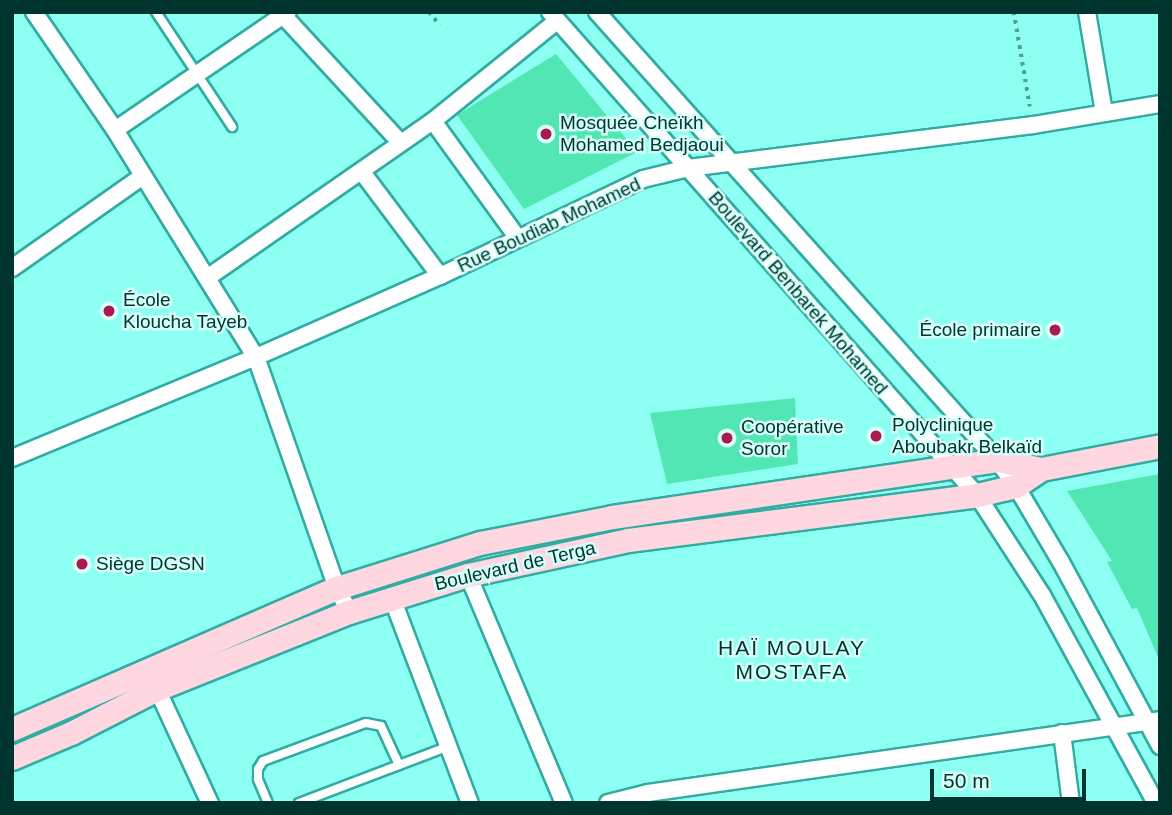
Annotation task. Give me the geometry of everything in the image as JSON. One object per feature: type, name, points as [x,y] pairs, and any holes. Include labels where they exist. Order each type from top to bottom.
[{"type":"main road","name":"Boulevard de Terga","points":[[12,729],[337,588],[480,543],[612,517],[954,469],[997,460],[1041,469],[1160,446]]},
{"type":"main road","name":"Boulevard de Terga","points":[[12,758],[71,733],[157,689],[349,612],[468,575],[628,540],[977,495],[1016,486],[1041,469]]},
{"type":"street","points":[[34,12],[115,130],[256,358],[337,588],[349,612]]},
{"type":"street","name":"Boulevard Benbarek Mohamed","points":[[597,12],[729,163],[997,460],[1016,486],[1153,721],[1160,746]]},
{"type":"street","points":[[1087,12],[1104,113]]},
{"type":"street","points":[[115,130],[284,13],[401,143]]},
{"type":"street","points":[[207,278],[433,121],[554,17]]},
{"type":"street","name":"Boulevard Benbarek Mohamed","points":[[554,17],[977,495],[1042,595],[1156,803]]},
{"type":"street","name":"Rue Boudiab Mohamed","points":[[12,458],[256,358],[440,276],[643,179],[688,168],[1033,125],[1160,104]]},
{"type":"street","points":[[433,121],[517,237]]},
{"type":"street","points":[[362,172],[440,276]]},
{"type":"street","points":[[12,268],[143,176]]},
{"type":"street","points":[[468,575],[564,803]]},
{"type":"street","points":[[392,598],[470,803]]},
{"type":"street","points":[[157,689],[210,803]]},
{"type":"street","points":[[608,803],[662,791],[1153,721]]},
{"type":"street","points":[[1062,733],[1072,803]]},
{"type":"lane","points":[[156,12],[232,127]]},
{"type":"lane","points":[[268,803],[258,779],[258,769],[263,761],[366,723],[381,726],[400,765]]},
{"type":"lane","points":[[299,803],[449,746]]},
{"type":"path","points":[[429,12],[440,25]]},
{"type":"path","points":[[1014,12],[1033,125]]},
{"type":"building","name":"Mosquée Cheïkh Mohamed Bedjaoui","points":[[556,54],[637,152],[524,209],[457,115]]},
{"type":"building","name":"Coopérative Soror","points":[[795,398],[798,464],[667,484],[650,413]]},
{"type":"building","points":[[1160,474],[1160,662],[1137,608],[1132,609],[1107,562],[1112,561],[1067,491]]},
{"type":"place","name":"Mosquée Cheïkh Mohamed Bedjaoui","points":[[546,134]]},
{"type":"place","name":"École Kloucha Tayeb","points":[[109,311]]},
{"type":"place","name":"École primaire","points":[[1055,330]]},
{"type":"place","name":"Polyclinique Aboubakr Belkaïd","points":[[876,436]]},
{"type":"place","name":"Coopérative Soror","points":[[727,438]]},
{"type":"place","name":"Siège DGSN","points":[[82,564]]},
{"type":"district","name":"HAÏ MOULAY MOSTAFA","points":[[792,660]]}]
